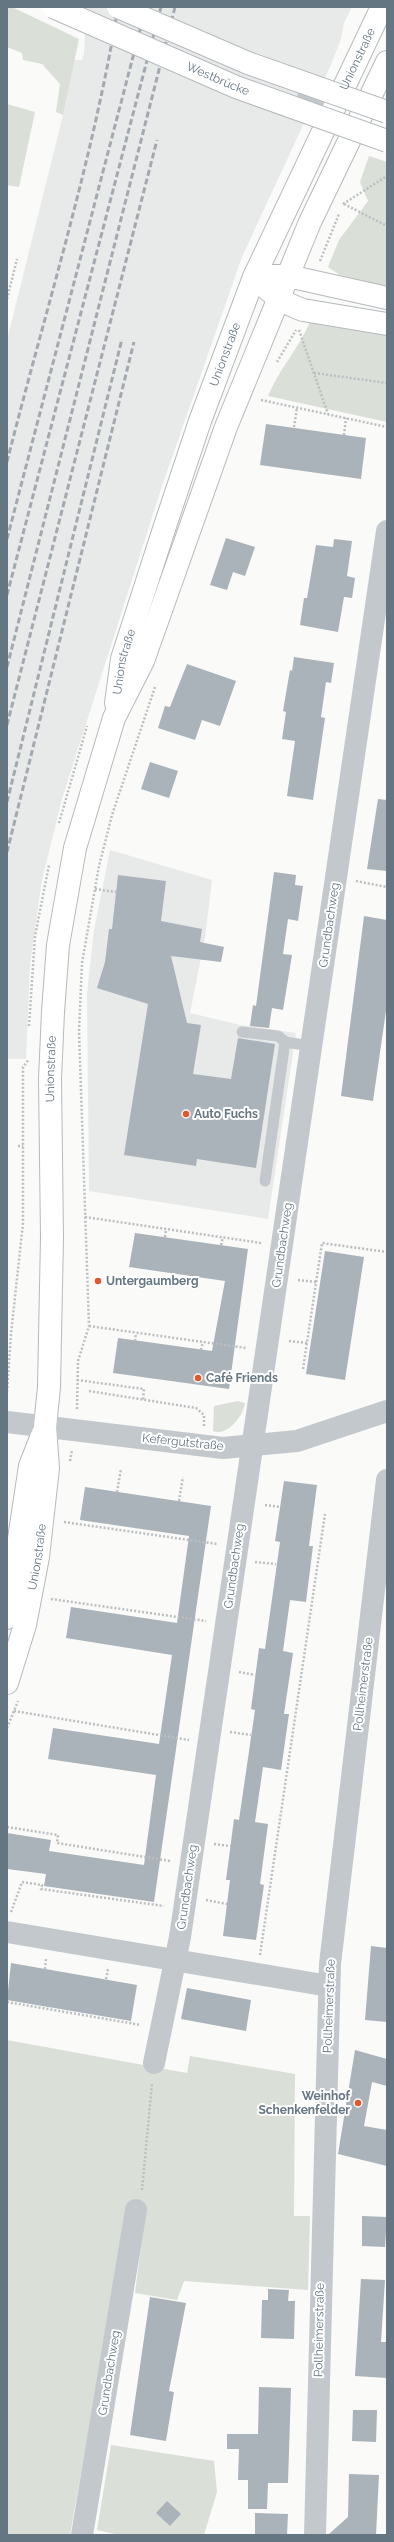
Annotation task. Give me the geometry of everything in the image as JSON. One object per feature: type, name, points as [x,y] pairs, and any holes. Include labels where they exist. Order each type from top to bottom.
[{"type":"main road","name":"Westbrücke","points":[[53,7],[236,87],[387,141]]},
{"type":"main road","points":[[118,7],[248,63],[387,112]]},
{"type":"main road","name":"Unionstraße","points":[[7,1683],[25,1625],[38,1557],[48,1468],[45,1427],[49,1382],[52,1237],[50,1079],[58,944],[75,848],[114,718],[122,659],[200,421],[254,277],[382,7]]},
{"type":"main road","name":"Unionstraße","points":[[114,718],[144,661],[226,427],[310,222],[387,62]]},
{"type":"main road","points":[[254,277],[288,276],[387,298]]},
{"type":"main road","points":[[254,277],[278,299],[303,310],[387,324]]},
{"type":"main road","name":"Unionstraße","points":[[7,1618],[30,1466],[45,1427]]},
{"type":"street","name":"Grundbachweg","points":[[154,2063],[181,1929],[387,531]]},
{"type":"street","name":"Kefergutstraße","points":[[45,1427],[223,1448],[297,1441],[385,1418]]},
{"type":"street","points":[[7,1422],[45,1427]]},
{"type":"street","name":"Pollheimerstraße","points":[[315,2535],[329,1986],[358,1717],[387,1480]]},
{"type":"street","points":[[7,1925],[174,1960],[329,1986]]},
{"type":"street","name":"Grundbachweg","points":[[82,2535],[136,2210]]},
{"type":"lane","points":[[303,95],[334,109]]},
{"type":"lane","points":[[242,1032],[278,1036],[284,1042],[311,1046]]},
{"type":"lane","points":[[265,1181],[284,1042]]},
{"type":"path","points":[[343,204],[387,176]]},
{"type":"path","points":[[312,281],[346,197]]},
{"type":"path","points":[[343,204],[387,226]]},
{"type":"path","points":[[7,299],[17,259]]},
{"type":"path","points":[[275,366],[298,328],[328,414]]},
{"type":"path","points":[[314,373],[387,383]]},
{"type":"path","points":[[258,407],[263,393]]},
{"type":"path","points":[[260,400],[387,427]]},
{"type":"path","points":[[294,428],[297,408]]},
{"type":"path","points":[[344,435],[346,418]]},
{"type":"path","points":[[87,1238],[85,1217],[80,996],[82,963],[94,888],[112,815],[157,682]]},
{"type":"path","points":[[354,881],[387,887]]},
{"type":"path","points":[[94,888],[116,892]]},
{"type":"path","points":[[29,1030],[30,994]]},
{"type":"path","points":[[7,1392],[11,1334],[23,1223],[23,1067],[29,1059],[29,1052]]},
{"type":"path","points":[[18,1146],[23,1146]]},
{"type":"path","points":[[85,1217],[268,1244]]},
{"type":"path","points":[[165,1237],[166,1229]]},
{"type":"path","points":[[222,1245],[223,1237]]},
{"type":"path","points":[[303,1369],[322,1243],[387,1252]]},
{"type":"path","points":[[296,1279],[316,1282]]},
{"type":"path","points":[[89,1326],[252,1349]]},
{"type":"path","points":[[135,1341],[136,1333]]},
{"type":"path","points":[[7,1337],[11,1334]]},
{"type":"path","points":[[287,1341],[307,1343]]},
{"type":"path","points":[[201,1350],[203,1342]]},
{"type":"path","points":[[77,1380],[144,1389],[143,1400]]},
{"type":"path","points":[[89,1391],[191,1407]]},
{"type":"path","points":[[117,1492],[121,1469]]},
{"type":"path","points":[[179,1501],[183,1477]]},
{"type":"path","points":[[261,1505],[280,1507]]},
{"type":"path","points":[[259,1961],[325,1514]]},
{"type":"path","points":[[63,1522],[224,1545]]},
{"type":"path","points":[[253,1561],[276,1564]]},
{"type":"path","points":[[50,1599],[213,1622]]},
{"type":"path","points":[[236,1672],[255,1675]]},
{"type":"path","points":[[14,1711],[196,1741]]},
{"type":"path","points":[[228,1731],[251,1735]]},
{"type":"path","points":[[7,1827],[58,1835],[57,1843],[171,1861]]},
{"type":"path","points":[[212,1843],[231,1846]]},
{"type":"path","points":[[7,1925],[22,1882],[42,1885],[42,1889],[172,1907]]},
{"type":"path","points":[[203,1900],[227,1904]]},
{"type":"path","points":[[7,2002],[147,2026]]},
{"type":"path","points":[[136,2210],[141,2206],[154,2063]]},
{"type":"shaded area","points":[[7,7],[12,7],[79,39],[63,115],[56,112],[60,84],[42,64],[23,60],[22,53],[7,47]]},
{"type":"shaded area","points":[[86,7],[352,7],[344,23],[341,39],[330,67],[242,257],[162,486],[62,799],[42,880],[30,965],[26,1059],[7,1059],[7,340],[63,115],[74,60],[82,60],[84,53]]},
{"type":"shaded area","points":[[7,104],[35,112],[19,187],[7,185]]},
{"type":"shaded area","points":[[369,156],[387,162],[387,287],[340,275],[328,267],[339,240],[368,201],[360,182]]},
{"type":"shaded area","points":[[310,322],[387,335],[387,422],[268,396]]},
{"type":"shaded area","name":"Auto Fuchs","points":[[110,850],[212,880],[205,938],[190,1013],[240,1025],[296,1033],[268,1219],[89,1191],[87,994],[94,930]]},
{"type":"shaded area","points":[[238,1401],[245,1403],[242,1413],[234,1424],[224,1431],[213,1431],[214,1406]]},
{"type":"shaded area","points":[[7,2040],[187,2073],[190,2056],[295,2074],[294,2216],[310,2216],[308,2290],[184,2281],[177,2300],[135,2293],[146,2206],[129,2203],[70,2535],[7,2535]]},
{"type":"shaded area","points":[[111,2445],[214,2461],[217,2492],[204,2535],[119,2535],[97,2530]]},
{"type":"building","points":[[266,424],[366,438],[361,479],[260,465]]},
{"type":"building","points":[[226,538],[255,547],[245,576],[233,572],[227,590],[210,585]]},
{"type":"building","points":[[334,539],[352,541],[347,576],[355,578],[352,598],[344,597],[338,632],[300,625],[304,598],[307,598],[316,545],[333,547]]},
{"type":"building","points":[[294,657],[334,663],[331,683],[326,682],[321,717],[325,718],[313,800],[287,796],[295,741],[282,739],[286,712],[283,711],[290,670],[292,671]]},
{"type":"building","points":[[187,664],[236,681],[220,726],[202,720],[195,740],[158,728],[165,706],[170,707]]},
{"type":"building","points":[[150,762],[178,771],[169,798],[141,789]]},
{"type":"building","points":[[378,799],[387,800],[387,871],[367,869]]},
{"type":"building","points":[[274,872],[296,875],[295,885],[303,886],[298,921],[288,919],[283,954],[292,955],[283,1010],[272,1008],[269,1028],[250,1026],[253,1005],[256,1006]]},
{"type":"building","points":[[118,875],[166,881],[161,921],[202,929],[200,942],[224,947],[221,962],[171,956],[187,1023],[201,1025],[193,1074],[231,1079],[238,1038],[275,1044],[256,1168],[197,1159],[196,1166],[124,1155],[148,1004],[97,988],[105,962],[109,929],[112,929]]},
{"type":"building","points":[[364,916],[387,920],[387,1004],[373,1101],[341,1096]]},
{"type":"building","points":[[135,1233],[248,1249],[229,1389],[113,1373],[118,1338],[212,1351],[225,1281],[129,1267]]},
{"type":"building","points":[[325,1251],[364,1257],[345,1380],[306,1374]]},
{"type":"building","points":[[284,1481],[317,1485],[309,1546],[313,1546],[306,1602],[290,1600],[283,1651],[293,1653],[284,1714],[289,1714],[281,1770],[263,1767],[255,1822],[268,1824],[260,1884],[264,1885],[256,1940],[223,1936],[230,1880],[226,1880],[234,1819],[239,1820],[255,1710],[251,1709],[259,1648],[265,1649],[280,1542],[275,1541]]},
{"type":"building","points":[[85,1487],[211,1506],[154,1902],[44,1886],[46,1874],[7,1869],[7,1833],[51,1840],[49,1851],[144,1865],[156,1775],[48,1759],[53,1728],[159,1744],[172,1655],[66,1638],[71,1607],[177,1623],[189,1536],[80,1520]]},
{"type":"building","points":[[371,1946],[387,1948],[387,2022],[365,2020]]},
{"type":"building","points":[[11,1963],[137,1985],[131,2021],[7,2000]]},
{"type":"building","points":[[187,1988],[251,2000],[246,2031],[181,2019]]},
{"type":"building","points":[[355,2050],[387,2059],[387,2086],[372,2082],[364,2126],[387,2130],[387,2166],[338,2154]]},
{"type":"building","points":[[362,2216],[387,2217],[385,2247],[362,2246]]},
{"type":"building","points":[[361,2279],[385,2280],[381,2342],[387,2342],[387,2378],[355,2376]]},
{"type":"building","points":[[268,2289],[289,2290],[288,2301],[295,2301],[294,2339],[261,2338],[262,2300],[268,2300]]},
{"type":"building","points":[[150,2297],[186,2303],[169,2391],[174,2392],[166,2441],[130,2435]]},
{"type":"building","points":[[259,2387],[291,2388],[288,2483],[268,2483],[267,2509],[248,2509],[248,2480],[238,2480],[239,2449],[227,2449],[227,2434],[258,2434]]},
{"type":"building","points":[[353,2410],[377,2410],[376,2442],[352,2441]]},
{"type":"building","points":[[349,2474],[379,2475],[376,2535],[329,2534],[348,2517]]},
{"type":"building","points":[[167,2501],[181,2514],[170,2526],[156,2513]]},
{"type":"building","points":[[255,2513],[288,2514],[287,2535],[255,2535]]},
{"type":"railway","points":[[7,462],[82,179],[108,65],[118,7]]},
{"type":"railway","points":[[7,539],[146,7]]},
{"type":"railway","points":[[7,595],[161,7]]},
{"type":"railway","points":[[7,667],[175,7]]},
{"type":"railway","points":[[7,725],[157,140]]},
{"type":"railway","points":[[7,802],[122,339]]},
{"type":"railway","points":[[7,852],[134,342]]},
{"type":"place","name":"Auto Fuchs","points":[[186,1114]]},
{"type":"place","name":"Untergaumberg","points":[[98,1281]]},
{"type":"place","name":"Café Friends","points":[[198,1378]]},
{"type":"place","name":"Weinhof Schenkenfelder","points":[[358,2103]]}]
